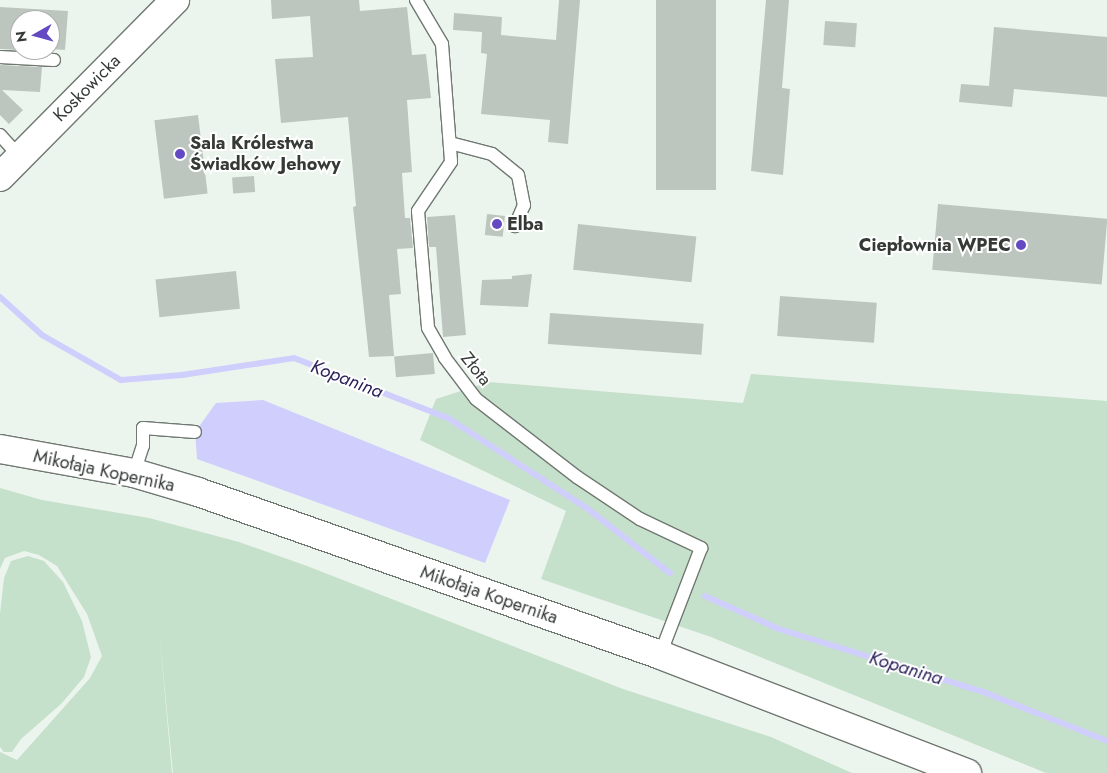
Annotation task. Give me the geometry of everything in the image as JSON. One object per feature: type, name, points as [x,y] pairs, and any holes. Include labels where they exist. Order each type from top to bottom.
[{"type":"street","name":"Koskowicka","points":[[0,177],[174,0]]},
{"type":"street","name":"Mikołaja Kopernika","points":[[0,449],[134,473],[198,492],[664,656],[968,773]]},
{"type":"lane","name":"Złota","points":[[416,0],[442,44],[451,162],[418,211],[428,328],[445,358],[476,399],[577,477],[640,519],[702,548],[664,642],[664,656]]},
{"type":"lane","points":[[0,135],[20,157]]},
{"type":"lane","points":[[450,143],[492,154],[518,175],[524,205],[514,226]]},
{"type":"lane","points":[[134,473],[143,446],[143,428],[195,432]]},
{"type":"green space","points":[[751,374],[1107,401],[1107,773],[1046,773],[711,637],[541,579],[566,511],[420,440],[436,399],[489,382],[743,403]]},
{"type":"green space","points":[[0,488],[42,500],[149,518],[239,542],[307,566],[623,689],[771,737],[852,773],[173,773],[159,629],[172,773],[0,773],[0,752],[17,760],[90,678],[102,656],[87,614],[57,566],[39,555],[24,551],[5,558],[0,569]]},
{"type":"green space","points":[[28,556],[44,561],[63,582],[82,621],[91,657],[84,677],[61,704],[21,739],[12,752],[4,752],[0,747],[0,614],[4,578],[11,561]]},
{"type":"water","points":[[263,400],[510,500],[485,563],[197,459],[195,432],[216,403]]},
{"type":"building","points":[[271,0],[359,0],[360,11],[407,7],[412,55],[426,54],[431,98],[407,100],[412,172],[402,173],[405,218],[410,218],[413,248],[397,249],[401,294],[389,295],[394,356],[369,357],[353,207],[356,206],[348,117],[281,123],[275,59],[313,57],[310,16],[272,19]]},
{"type":"building","points":[[559,0],[580,0],[568,144],[548,142],[550,120],[481,114],[487,54],[481,53],[482,32],[453,30],[454,13],[502,17],[501,35],[556,40]]},
{"type":"building","points":[[656,0],[716,0],[716,190],[656,190]]},
{"type":"building","points":[[766,0],[789,0],[782,88],[790,89],[783,175],[751,171]]},
{"type":"building","points":[[0,7],[51,10],[10,10],[10,50],[0,49]]},
{"type":"building","points":[[60,11],[68,11],[65,50],[60,50]]},
{"type":"building","points":[[825,21],[857,23],[855,47],[823,45]]},
{"type":"building","points":[[994,27],[1107,37],[1107,97],[1014,89],[1012,107],[959,102],[961,84],[989,86]]},
{"type":"building","points":[[0,65],[42,67],[40,92],[2,90],[23,110],[9,124],[0,115]]},
{"type":"building","name":"Sala Królestwa Świadków Jehowy","points":[[198,115],[208,193],[164,199],[154,120]]},
{"type":"building","points":[[254,176],[255,192],[233,193],[232,178]]},
{"type":"building","name":"Ciepłownia WPEC","points":[[938,204],[1107,219],[1102,285],[932,270]]},
{"type":"building","points":[[487,214],[505,216],[503,237],[485,235]]},
{"type":"building","points":[[455,215],[466,335],[443,337],[436,247],[429,247],[427,217]]},
{"type":"building","points":[[578,224],[696,236],[692,282],[573,270]]},
{"type":"building","points":[[236,271],[240,309],[159,317],[155,279]]},
{"type":"building","points":[[532,274],[528,307],[480,305],[482,280],[512,279],[512,276]]},
{"type":"building","points":[[780,296],[877,303],[874,343],[777,336]]},
{"type":"building","points":[[550,313],[704,324],[701,355],[548,344]]},
{"type":"building","points":[[433,353],[435,374],[396,377],[394,356]]},
{"type":"waterway","name":"Kopanina","points":[[0,297],[42,335],[121,380],[182,375],[294,358],[448,418],[588,509],[670,573]]},
{"type":"waterway","name":"Kopanina","points":[[705,596],[779,629],[981,691],[1107,741]]},
{"type":"place","name":"Sala Królestwa Świadków Jehowy","points":[[180,154]]},
{"type":"place","name":"Elba","points":[[497,224]]},
{"type":"place","name":"Ciepłownia WPEC","points":[[1021,245]]}]
